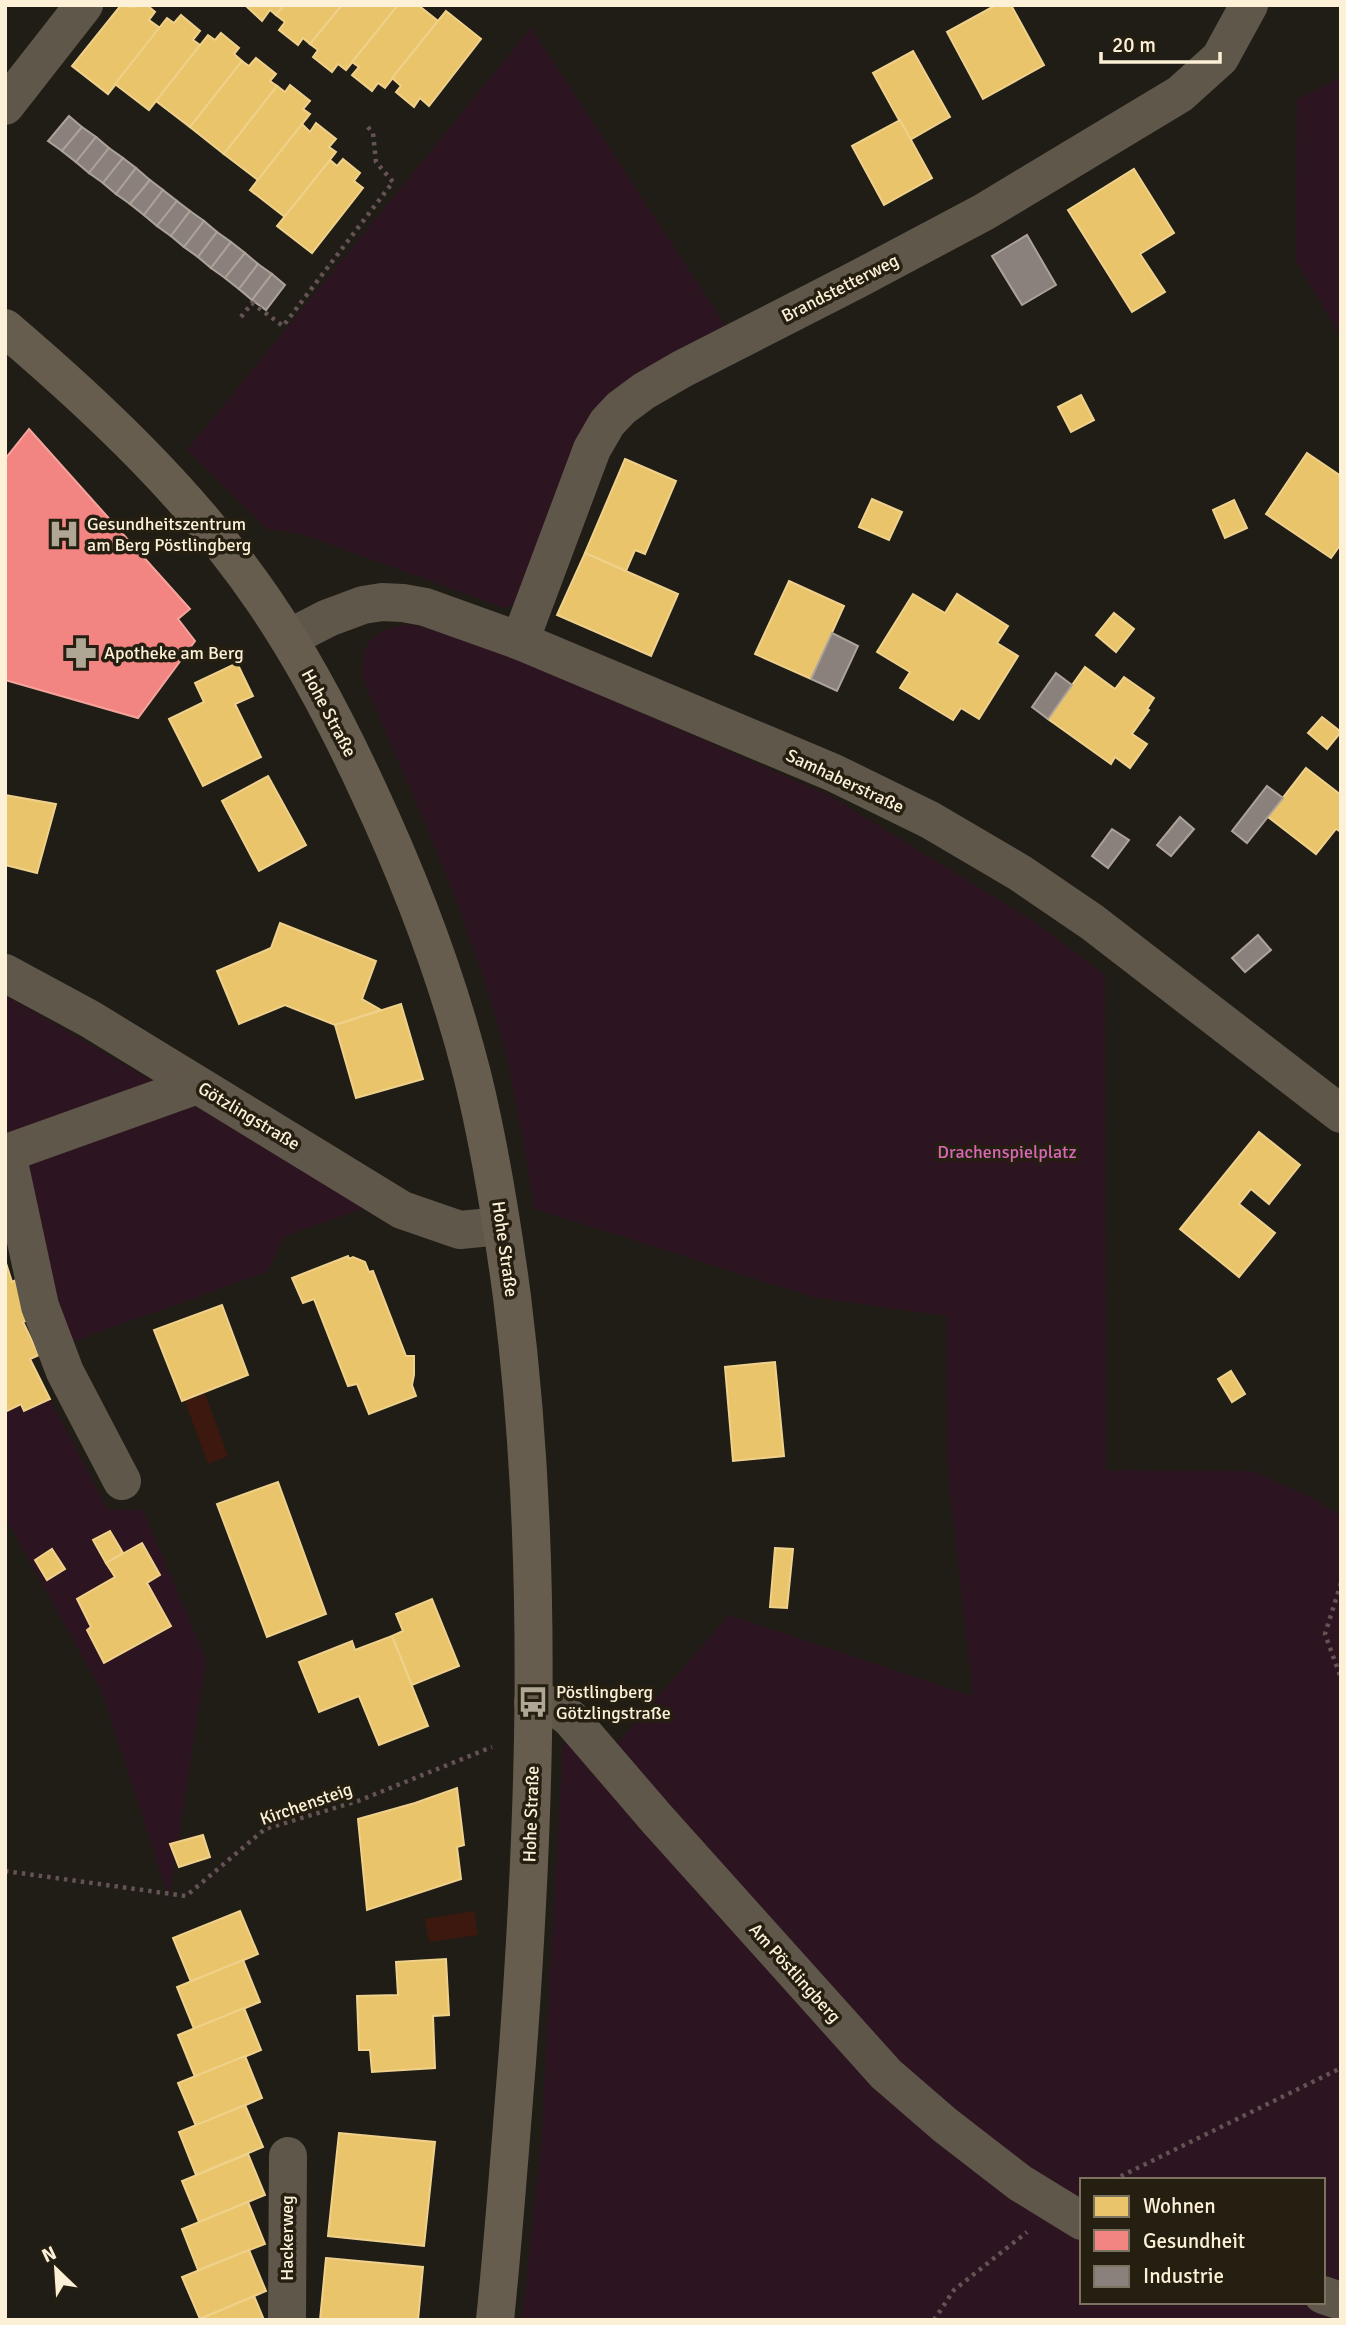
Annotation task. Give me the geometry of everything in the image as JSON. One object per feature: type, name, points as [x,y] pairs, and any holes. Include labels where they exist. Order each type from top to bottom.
[{"type":"main road","name":"Hohe Straße","points":[[5,328],[105,418],[181,496],[237,563],[289,638],[332,716],[400,862],[429,935],[472,1074],[488,1147],[517,1339],[531,1522],[531,1827],[503,2249],[495,2320]]},
{"type":"street","points":[[5,106],[85,5]]},
{"type":"street","name":"Brandstetterweg","points":[[520,642],[592,449],[607,423],[621,408],[682,369],[984,212],[1180,94],[1220,58],[1249,5]]},
{"type":"street","name":"Samhaberstraße","points":[[289,638],[346,610],[382,602],[425,607],[520,642],[834,773],[949,831],[1020,873],[1092,922],[1341,1114]]},
{"type":"street","name":"Götzlingstraße","points":[[5,974],[90,1019],[402,1210],[460,1230],[501,1226]]},
{"type":"street","points":[[122,1481],[65,1372],[40,1306],[7,1153],[197,1085]]},
{"type":"street","name":"Am Pöstlingberg","points":[[533,1702],[544,1702],[571,1718],[755,1929],[899,2087],[982,2155],[1069,2214]]},
{"type":"street","name":"Hackerweg","points":[[287,2320],[288,2157]]},
{"type":"path","points":[[241,317],[253,303],[283,326],[393,182],[376,162],[373,134],[367,126]]},
{"type":"path","points":[[1341,1583],[1325,1634],[1341,1678]]},
{"type":"path","name":"Kirchensteig","points":[[5,1871],[186,1896],[265,1829],[358,1801],[503,1743]]},
{"type":"path","points":[[1117,2178],[1341,2068]]},
{"type":"path","points":[[934,2320],[954,2290],[1069,2214]]},
{"type":"green space","points":[[531,28],[731,334],[646,379],[517,605],[504,608],[305,535],[267,529],[187,450]]},
{"type":"green space","points":[[1339,78],[1341,337],[1296,261],[1297,99]]},
{"type":"green space","name":"Drachenspielplatz","points":[[408,624],[461,634],[829,795],[1038,924],[1105,975],[1106,1470],[1252,1471],[1311,1497],[1341,1516],[1341,2289],[1325,2284],[1325,2178],[1080,2178],[1080,2206],[897,2070],[616,1745],[729,1615],[973,1696],[948,1473],[947,1316],[816,1298],[535,1209],[509,1070],[484,980],[436,849],[362,677],[367,646],[378,634]]},
{"type":"green space","points":[[5,995],[369,1207],[285,1236],[267,1272],[69,1343],[14,1244],[5,1248]]},
{"type":"green space","points":[[50,1399],[108,1510],[143,1510],[206,1660],[169,1899],[102,1692],[5,1517],[5,1412],[21,1404],[25,1411]]},
{"type":"green space","points":[[568,1739],[891,2095],[1080,2230],[1080,2304],[1308,2304],[1341,2315],[1341,2320],[522,2320],[541,2146],[563,1744]]},
{"type":"shaded area","points":[[205,1394],[228,1456],[208,1464],[185,1401]]},
{"type":"shaded area","points":[[474,1911],[478,1935],[429,1942],[425,1919]]},
{"type":"building: Wohnen","points":[[121,5],[147,5],[155,12],[149,20],[160,28],[108,94],[72,66]]},
{"type":"building: Wohnen","points":[[245,5],[284,5],[276,15],[270,10],[262,21]]},
{"type":"building: Wohnen","points":[[284,5],[342,5],[310,44],[303,38],[298,45],[279,30],[285,22],[276,15]]},
{"type":"building: Wohnen","points":[[342,5],[398,5],[346,70],[338,64],[332,72],[313,57],[318,50],[310,44]]},
{"type":"building: Wohnen","points":[[398,5],[418,5],[438,21],[385,88],[378,83],[372,91],[352,75],[359,67],[352,62]]},
{"type":"building: Wohnen","points":[[996,5],[1011,5],[1044,65],[983,99],[947,32]]},
{"type":"building: Wohnen","points":[[446,11],[481,39],[429,106],[420,98],[414,107],[396,92],[401,86],[392,78]]},
{"type":"building: Wohnen","points":[[181,15],[200,31],[193,40],[200,45],[149,110],[115,84],[167,18],[174,23]]},
{"type":"building: Wohnen","points":[[221,33],[239,48],[234,54],[242,61],[190,127],[156,101],[208,35],[215,40]]},
{"type":"building: Wohnen","points":[[913,51],[950,117],[910,140],[873,73]]},
{"type":"building: Wohnen","points":[[256,58],[276,74],[270,81],[277,86],[224,154],[190,127],[242,61],[249,66]]},
{"type":"building: Wohnen","points":[[290,85],[310,101],[303,109],[310,114],[258,180],[224,154],[277,86],[285,92]]},
{"type":"building: Wohnen","points":[[900,120],[932,178],[884,205],[852,146]]},
{"type":"building: Wohnen","points":[[316,123],[336,139],[329,147],[336,152],[285,217],[250,190],[302,124],[310,132]]},
{"type":"building: Wohnen","points":[[343,159],[360,173],[354,181],[363,188],[312,253],[277,226],[330,160],[337,166]]},
{"type":"building: Wohnen","points":[[1134,169],[1174,233],[1140,254],[1165,292],[1132,312],[1068,210]]},
{"type":"building: Wohnen","points":[[1081,395],[1094,420],[1071,432],[1058,407]]},
{"type":"building: Wohnen","points":[[1307,453],[1341,476],[1341,544],[1331,558],[1266,514]]},
{"type":"building: Wohnen","points":[[625,459],[676,481],[645,554],[635,550],[626,571],[585,553]]},
{"type":"building: Wohnen","points":[[872,499],[902,512],[889,540],[859,527]]},
{"type":"building: Wohnen","points":[[1234,500],[1247,528],[1225,538],[1213,510]]},
{"type":"building: Wohnen","points":[[585,553],[678,594],[651,656],[557,615]]},
{"type":"building: Wohnen","points":[[789,581],[844,606],[811,679],[755,654]]},
{"type":"building: Wohnen","points":[[913,594],[945,613],[957,594],[1008,626],[997,643],[1018,656],[979,719],[961,708],[953,720],[900,688],[910,672],[877,652]]},
{"type":"building: Wohnen","points":[[1114,613],[1134,629],[1116,652],[1096,635]]},
{"type":"building: Wohnen","points":[[237,663],[253,696],[235,704],[261,757],[203,786],[169,719],[204,702],[195,683]]},
{"type":"building: Wohnen","points":[[1085,667],[1115,689],[1124,677],[1154,698],[1132,734],[1147,744],[1130,768],[1115,757],[1111,764],[1048,719]]},
{"type":"building: Wohnen","points":[[1322,717],[1341,732],[1327,749],[1308,733]]},
{"type":"building: Wohnen","points":[[1306,768],[1341,795],[1341,832],[1336,829],[1316,854],[1268,817]]},
{"type":"building: Wohnen","points":[[268,776],[306,845],[259,871],[222,801]]},
{"type":"building: Wohnen","points":[[5,795],[56,804],[37,873],[5,865]]},
{"type":"building: Wohnen","points":[[280,923],[376,961],[362,999],[381,1010],[335,1025],[285,1005],[239,1024],[217,971],[271,948]]},
{"type":"building: Wohnen","points":[[401,1004],[423,1079],[356,1098],[335,1025]]},
{"type":"building: Wohnen","points":[[1259,1132],[1300,1165],[1269,1204],[1251,1189],[1239,1204],[1275,1233],[1239,1277],[1180,1229]]},
{"type":"building: Wohnen","points":[[348,1256],[349,1259],[353,1257],[365,1262],[369,1272],[373,1271],[406,1356],[414,1356],[412,1385],[416,1396],[369,1414],[357,1384],[348,1386],[314,1299],[303,1303],[292,1278]]},
{"type":"building: Wohnen","points":[[5,1260],[12,1282],[22,1277],[32,1318],[23,1322],[39,1355],[30,1359],[50,1399],[24,1411],[21,1404],[5,1412]]},
{"type":"building: Wohnen","points":[[222,1305],[248,1375],[182,1401],[154,1330]]},
{"type":"building: Wohnen","points":[[775,1362],[784,1456],[733,1461],[725,1367]]},
{"type":"building: Wohnen","points":[[1231,1371],[1245,1394],[1232,1402],[1218,1379]]},
{"type":"building: Wohnen","points":[[278,1482],[326,1614],[267,1637],[217,1504]]},
{"type":"building: Wohnen","points":[[110,1531],[123,1553],[106,1563],[93,1540]]},
{"type":"building: Wohnen","points":[[142,1543],[160,1575],[147,1583],[171,1626],[104,1663],[87,1630],[91,1627],[77,1599],[115,1577],[106,1563]]},
{"type":"building: Wohnen","points":[[775,1548],[793,1549],[787,1608],[770,1607]]},
{"type":"building: Wohnen","points":[[52,1549],[65,1569],[47,1580],[35,1560]]},
{"type":"building: Wohnen","points":[[432,1599],[459,1666],[412,1685],[392,1636],[403,1631],[396,1614]]},
{"type":"building: Wohnen","points":[[392,1636],[428,1726],[379,1745],[359,1696],[319,1712],[299,1662],[352,1641],[355,1650]]},
{"type":"building: Wohnen","points":[[457,1788],[464,1845],[457,1847],[461,1879],[367,1910],[358,1819]]},
{"type":"building: Wohnen","points":[[203,1835],[210,1857],[179,1867],[170,1844]]},
{"type":"building: Wohnen","points":[[240,1911],[258,1954],[191,1982],[173,1938]]},
{"type":"building: Wohnen","points":[[446,1959],[449,2015],[433,2016],[435,2068],[372,2072],[370,2050],[359,2050],[357,1996],[398,1995],[396,1962]]},
{"type":"building: Wohnen","points":[[243,1960],[260,2002],[194,2029],[177,1987]]},
{"type":"building: Wohnen","points":[[244,2008],[261,2050],[195,2077],[178,2035]]},
{"type":"building: Wohnen","points":[[245,2056],[262,2098],[196,2126],[178,2083]]},
{"type":"building: Wohnen","points":[[245,2105],[263,2147],[196,2175],[179,2132]]},
{"type":"building: Wohnen","points":[[339,2133],[435,2142],[424,2246],[328,2236]]},
{"type":"building: Wohnen","points":[[248,2154],[265,2195],[199,2222],[182,2181]]},
{"type":"building: Wohnen","points":[[248,2202],[265,2244],[198,2270],[182,2229]]},
{"type":"building: Wohnen","points":[[249,2250],[266,2291],[200,2319],[182,2277]]},
{"type":"building: Wohnen","points":[[326,2258],[423,2267],[418,2320],[320,2320]]},
{"type":"building: Wohnen","points":[[254,2296],[264,2320],[197,2320],[200,2319]]},
{"type":"building: Gesundheit","name":"Gesundheitszentrum am Berg Pöstlingberg","points":[[29,429],[190,609],[178,619],[195,641],[138,718],[5,680],[5,459]]},
{"type":"building: Industrie","points":[[69,116],[82,127],[62,151],[48,141]]},
{"type":"building: Industrie","points":[[82,127],[96,137],[76,162],[62,151]]},
{"type":"building: Industrie","points":[[96,137],[109,148],[89,173],[76,162]]},
{"type":"building: Industrie","points":[[109,148],[123,158],[103,183],[89,173]]},
{"type":"building: Industrie","points":[[123,158],[136,168],[116,194],[103,183]]},
{"type":"building: Industrie","points":[[136,168],[150,180],[130,204],[116,194]]},
{"type":"building: Industrie","points":[[150,180],[163,190],[144,215],[130,204]]},
{"type":"building: Industrie","points":[[163,190],[177,201],[157,226],[144,215]]},
{"type":"building: Industrie","points":[[177,201],[190,211],[171,236],[157,226]]},
{"type":"building: Industrie","points":[[190,211],[204,221],[184,247],[171,236]]},
{"type":"building: Industrie","points":[[204,221],[217,232],[198,257],[184,247]]},
{"type":"building: Industrie","points":[[217,232],[231,242],[211,268],[198,257]]},
{"type":"building: Industrie","points":[[1027,235],[1056,285],[1022,305],[992,256]]},
{"type":"building: Industrie","points":[[231,242],[245,253],[225,278],[211,268]]},
{"type":"building: Industrie","points":[[245,253],[258,264],[239,289],[225,278]]},
{"type":"building: Industrie","points":[[258,264],[272,274],[252,300],[239,289]]},
{"type":"building: Industrie","points":[[272,274],[285,285],[266,310],[252,300]]},
{"type":"building: Industrie","points":[[832,633],[858,646],[837,691],[811,679]]},
{"type":"building: Industrie","points":[[1056,673],[1072,685],[1048,719],[1032,707]]},
{"type":"building: Industrie","points":[[1267,786],[1283,798],[1247,843],[1232,831]]},
{"type":"building: Industrie","points":[[1180,817],[1194,829],[1171,856],[1157,845]]},
{"type":"building: Industrie","points":[[1112,829],[1129,840],[1108,868],[1092,856]]},
{"type":"building: Industrie","points":[[1258,935],[1271,950],[1245,972],[1232,958]]},
{"type":"place","name":"Gesundheitszentrum am Berg Pöstlingberg","points":[[64,534]]},
{"type":"place","name":"Apotheke am Berg","points":[[81,653]]},
{"type":"place","name":"Pöstlingberg Götzlingstraße","points":[[533,1702]]}]
